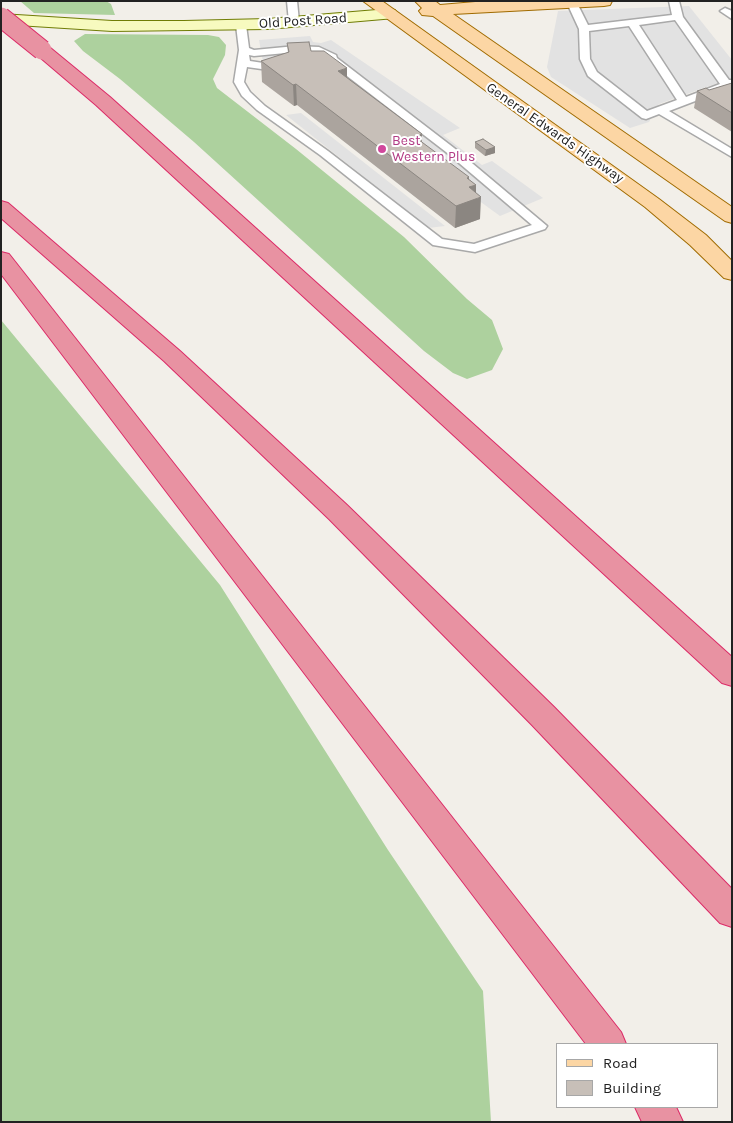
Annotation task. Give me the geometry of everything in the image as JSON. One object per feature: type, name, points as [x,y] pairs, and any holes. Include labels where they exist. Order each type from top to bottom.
[{"type":"highway","points":[[1,18],[42,50],[118,115],[732,675]]},
{"type":"highway","points":[[1,207],[179,362],[338,512],[544,716],[732,912]]},
{"type":"highway","points":[[1,259],[607,1043]]},
{"type":"highway","points":[[655,1108],[664,1122]]},
{"type":"main road","name":"General Edwards Highway","points":[[371,1],[652,203],[698,240],[732,273]]},
{"type":"main road","name":"Old Post Road","points":[[1,18],[112,26],[241,25],[390,14],[430,6],[604,1]]},
{"type":"main road","name":"General Edwards Highway","points":[[430,6],[731,217]]},
{"type":"lane","points":[[292,1],[294,22]]},
{"type":"lane","points":[[572,3],[584,29],[585,59],[592,74],[646,116],[729,84],[678,17],[674,1]]},
{"type":"lane","points":[[584,29],[678,17]]},
{"type":"lane","points":[[632,23],[683,101]]},
{"type":"lane","points":[[241,25],[246,63],[289,70]]},
{"type":"lane","points":[[296,49],[314,49],[329,54],[333,60],[450,150],[541,226],[475,248],[438,242],[253,100],[239,82],[244,55],[296,49]]},
{"type":"lane","points":[[321,67],[333,60]]},
{"type":"lane","points":[[660,110],[732,154]]},
{"type":"green space","points":[[20,1],[106,1],[111,4],[115,15],[34,13]]},
{"type":"green space","points":[[85,34],[208,35],[219,37],[226,45],[225,55],[213,79],[217,88],[296,149],[404,237],[467,299],[492,320],[503,349],[492,370],[467,379],[453,373],[424,351],[194,142],[120,79],[83,51],[74,41]]},
{"type":"green space","points":[[1,320],[220,585],[388,850],[483,991],[491,1122],[1,1122]]},
{"type":"shaded area","points":[[689,6],[732,60],[732,78],[659,104],[649,122],[630,128],[551,77],[547,67],[558,11]]},
{"type":"shaded area","points":[[310,36],[313,42],[321,43],[331,40],[460,128],[443,135],[482,165],[492,161],[543,198],[500,216],[445,176],[263,62],[259,40]]},
{"type":"shaded area","points":[[301,113],[445,226],[428,228],[286,115]]},
{"type":"building","points":[[309,42],[311,51],[324,51],[347,68],[338,71],[422,134],[415,137],[469,177],[467,178],[476,185],[469,187],[481,197],[456,206],[296,84],[293,85],[261,61],[289,52],[287,43]]},
{"type":"building","points":[[732,83],[732,113],[697,91],[706,88],[709,90]]},
{"type":"building","points":[[483,139],[495,147],[486,150],[475,142]]},
{"type":"place","name":"Best Western Plus","points":[[382,149]]}]
